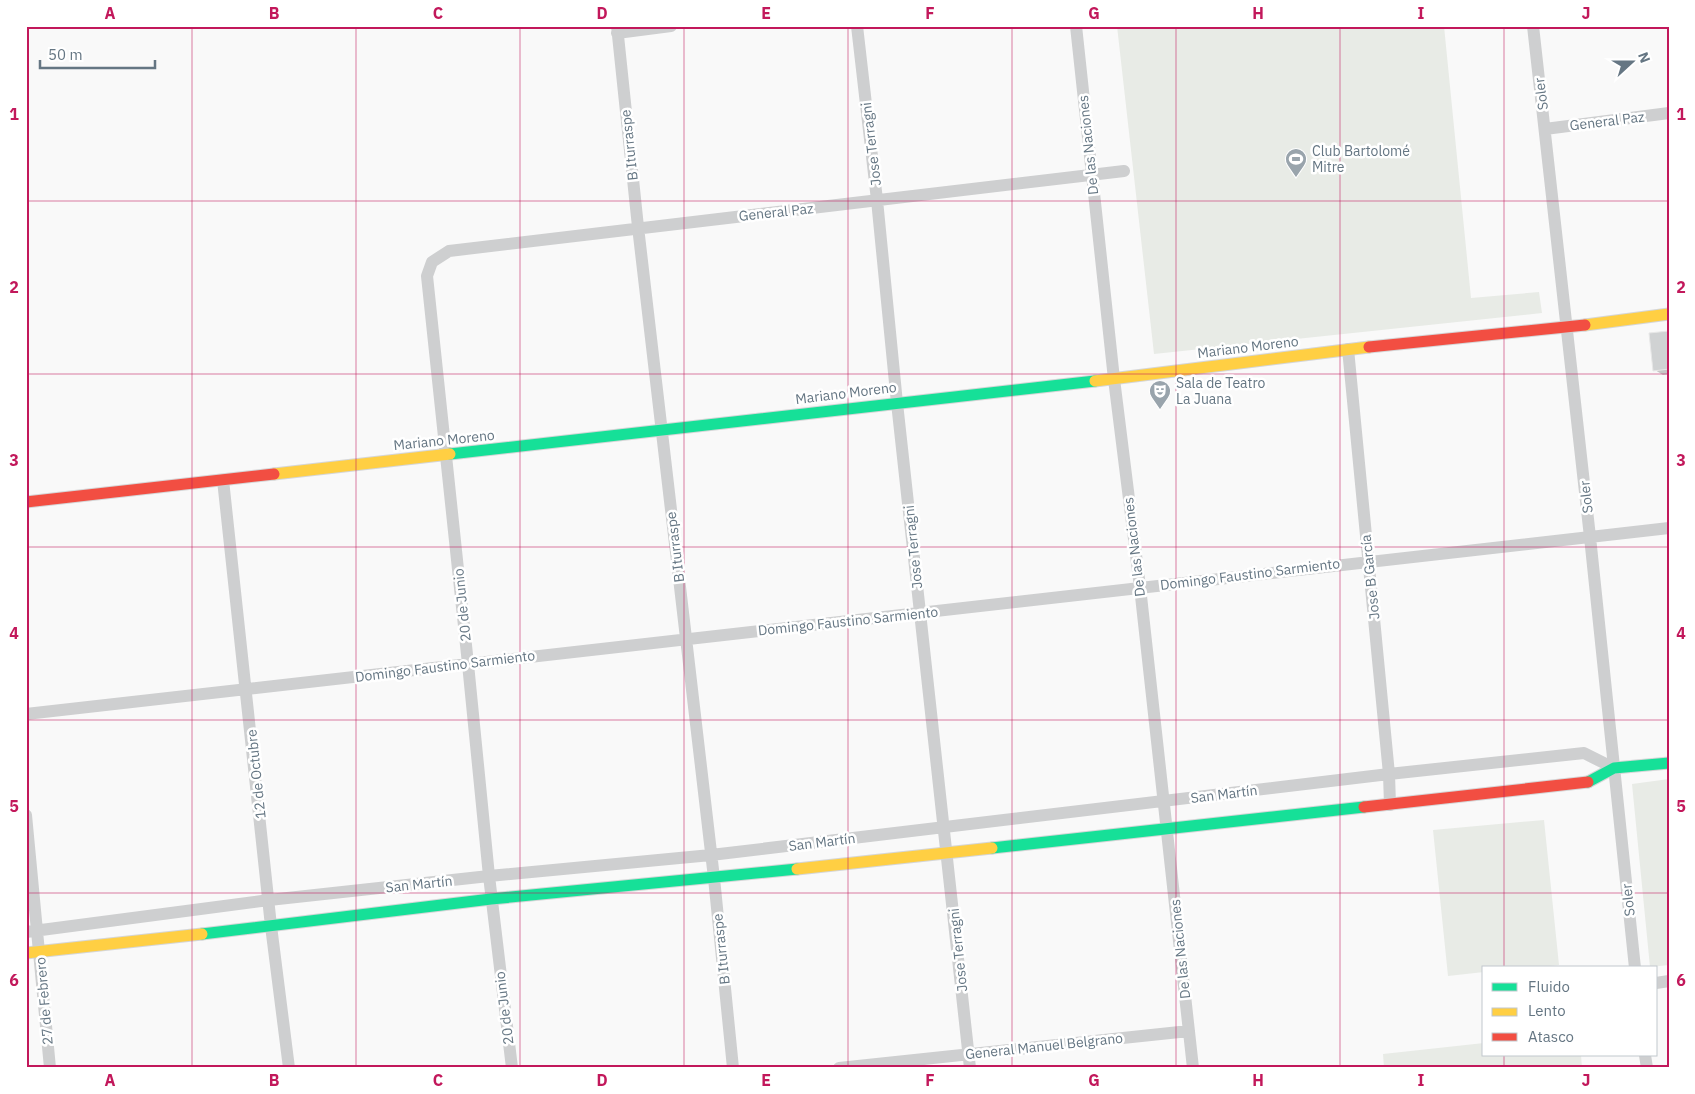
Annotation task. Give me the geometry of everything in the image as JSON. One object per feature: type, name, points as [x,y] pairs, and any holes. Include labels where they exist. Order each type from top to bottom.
[{"type":"street","points":[[617,29],[671,26]]},
{"type":"street","name":"Jose Terragni","points":[[857,26],[970,1068]]},
{"type":"street","name":"De las Naciones","points":[[1076,26],[1091,176],[1140,587],[1162,802],[1167,829],[1193,1068]]},
{"type":"street","name":"Soler","points":[[1533,26],[1590,537],[1635,966]]},
{"type":"street","name":"B Iturraspe","points":[[617,29],[734,1068]]},
{"type":"street","name":"General Paz","points":[[1545,129],[1669,113]]},
{"type":"street","name":"General Paz","points":[[432,262],[449,251],[638,227],[1124,171]]},
{"type":"street","name":"20 de Junio","points":[[432,262],[427,276],[489,876],[512,1068]]},
{"type":"street","name":"Mariano Moreno","points":[[26,502],[1114,379],[1348,349],[1567,327],[1669,314]]},
{"type":"street","name":"Jose B García","points":[[1348,349],[1389,774],[1390,805]]},
{"type":"street","name":"12 de Octubre","points":[[223,480],[271,926],[289,1068]]},
{"type":"street","name":"Domingo Faustino Sarmiento","points":[[26,714],[1669,528]]},
{"type":"street","name":"San Martín","points":[[32,931],[269,900],[489,876],[711,855],[1389,774],[1584,753],[1614,768]]},
{"type":"street","name":"San Martín","points":[[33,952],[492,899],[714,878],[1586,783],[1614,768],[1669,762]]},
{"type":"street","name":"27 de Febrero","points":[[26,815],[33,952],[50,1068]]},
{"type":"street","name":"General Manuel Belgrano","points":[[839,1068],[1189,1031]]},
{"type":"shaded area","name":"Club Bartolomé Mitre","points":[[1117,26],[1444,26],[1471,298],[1539,292],[1542,313],[1154,354]]},
{"type":"shaded area","points":[[1669,779],[1669,965],[1650,966],[1632,784]]},
{"type":"shaded area","points":[[1544,820],[1559,965],[1482,966],[1482,972],[1448,976],[1433,830]]},
{"type":"shaded area","points":[[1482,1043],[1482,1056],[1581,1056],[1582,1068],[1384,1068],[1383,1054]]},
{"type":"building","points":[[1669,331],[1669,369],[1653,371],[1649,333]]},
{"type":"traffic: fast","points":[[450,454],[1095,381]]},
{"type":"traffic: fast","points":[[1588,782],[1614,768],[1669,763]]},
{"type":"traffic: fast","points":[[992,848],[1364,807]]},
{"type":"traffic: fast","points":[[202,934],[491,899],[797,869]]},
{"type":"traffic: slow","points":[[1585,325],[1669,314]]},
{"type":"traffic: slow","points":[[1095,381],[1369,347]]},
{"type":"traffic: slow","points":[[274,474],[450,454]]},
{"type":"traffic: slow","points":[[797,869],[992,848]]},
{"type":"traffic: slow","points":[[26,953],[202,934]]},
{"type":"traffic: jam","points":[[1369,347],[1585,325]]},
{"type":"traffic: jam","points":[[26,502],[274,474]]},
{"type":"traffic: jam","points":[[1364,807],[1588,782]]},
{"type":"place","name":"Club Bartolomé Mitre","points":[[1296,178]]},
{"type":"place","name":"Sala de Teatro La Juana","points":[[1160,410]]}]
